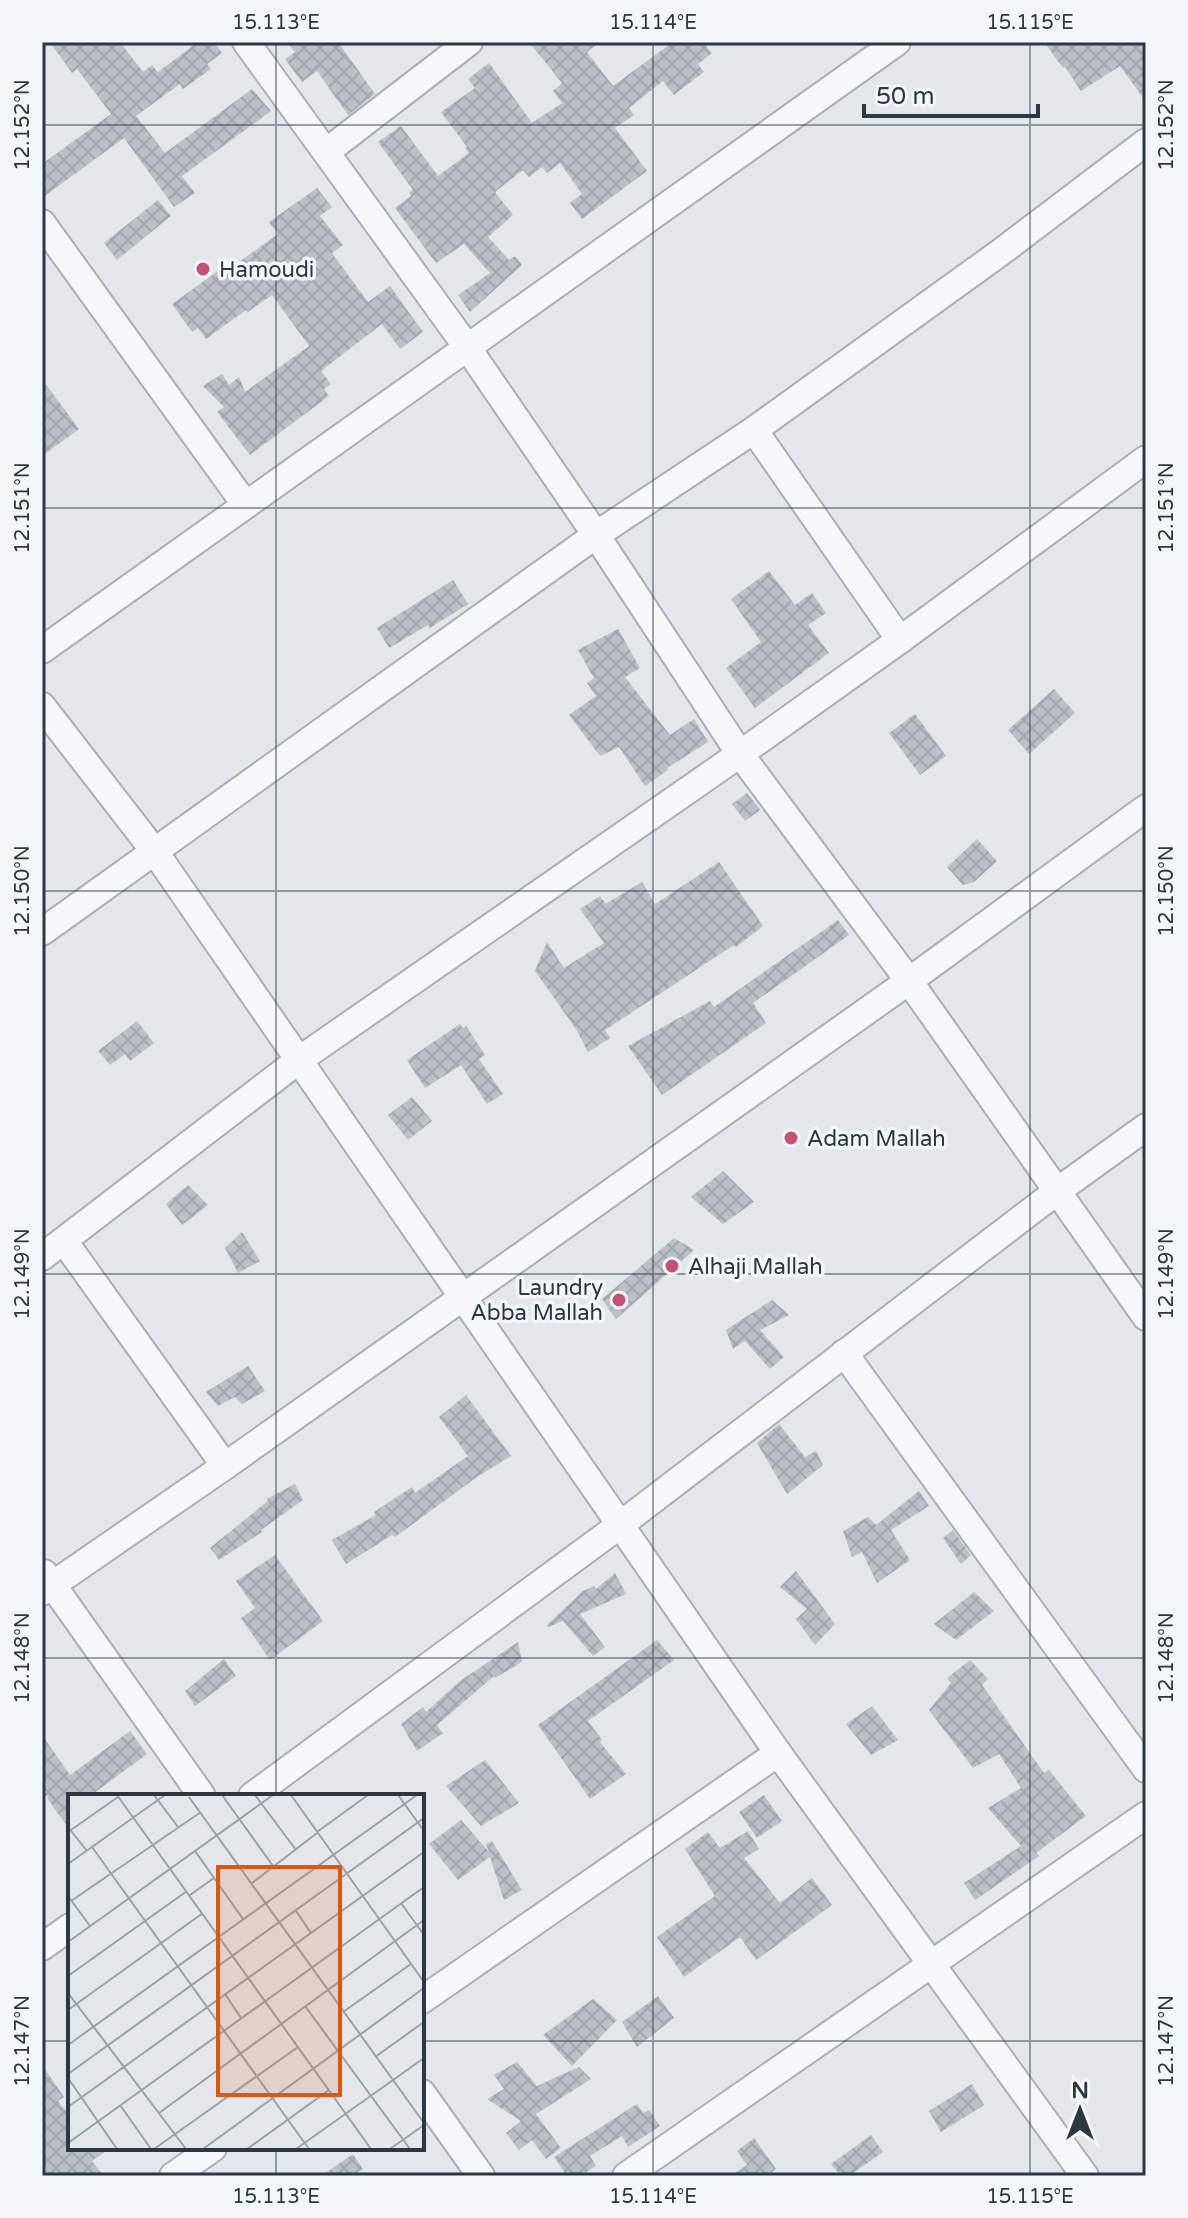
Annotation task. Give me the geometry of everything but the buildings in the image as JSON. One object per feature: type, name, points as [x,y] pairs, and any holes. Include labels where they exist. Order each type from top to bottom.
[{"type":"street","points":[[246,42],[467,347],[596,535],[740,754],[909,981],[1146,1317]]},
{"type":"street","points":[[326,152],[469,42]]},
{"type":"street","points":[[42,650],[897,42]]},
{"type":"street","points":[[42,932],[596,535],[754,430],[1001,252],[1146,142]]},
{"type":"street","points":[[42,223],[245,504]]},
{"type":"street","points":[[754,430],[900,640]]},
{"type":"street","points":[[42,1257],[299,1060],[740,754],[1146,459]]},
{"type":"street","points":[[42,706],[155,852],[778,1753],[1084,2176]]},
{"type":"street","points":[[201,1794],[45,1582],[225,1466],[909,981],[1146,808]]},
{"type":"street","points":[[255,1794],[620,1525],[1056,1192],[1146,1127]]},
{"type":"street","points":[[64,1241],[225,1466]]},
{"type":"street","points":[[844,1353],[1146,1769]]},
{"type":"street","points":[[424,1999],[778,1753]]},
{"type":"street","points":[[626,2176],[1146,1815]]},
{"type":"street","points":[[42,1947],[68,1928]]},
{"type":"street","points":[[424,2096],[481,2176]]},
{"type":"street","points":[[173,2176],[210,2150]]},
{"type":"place","name":"Hamoudi","points":[[203,269]]},
{"type":"place","name":"Adam Mallah","points":[[791,1138]]},
{"type":"place","name":"Alhaji Mallah","points":[[672,1266]]},
{"type":"place","name":"Laundry Abba Mallah","points":[[619,1300]]}]
